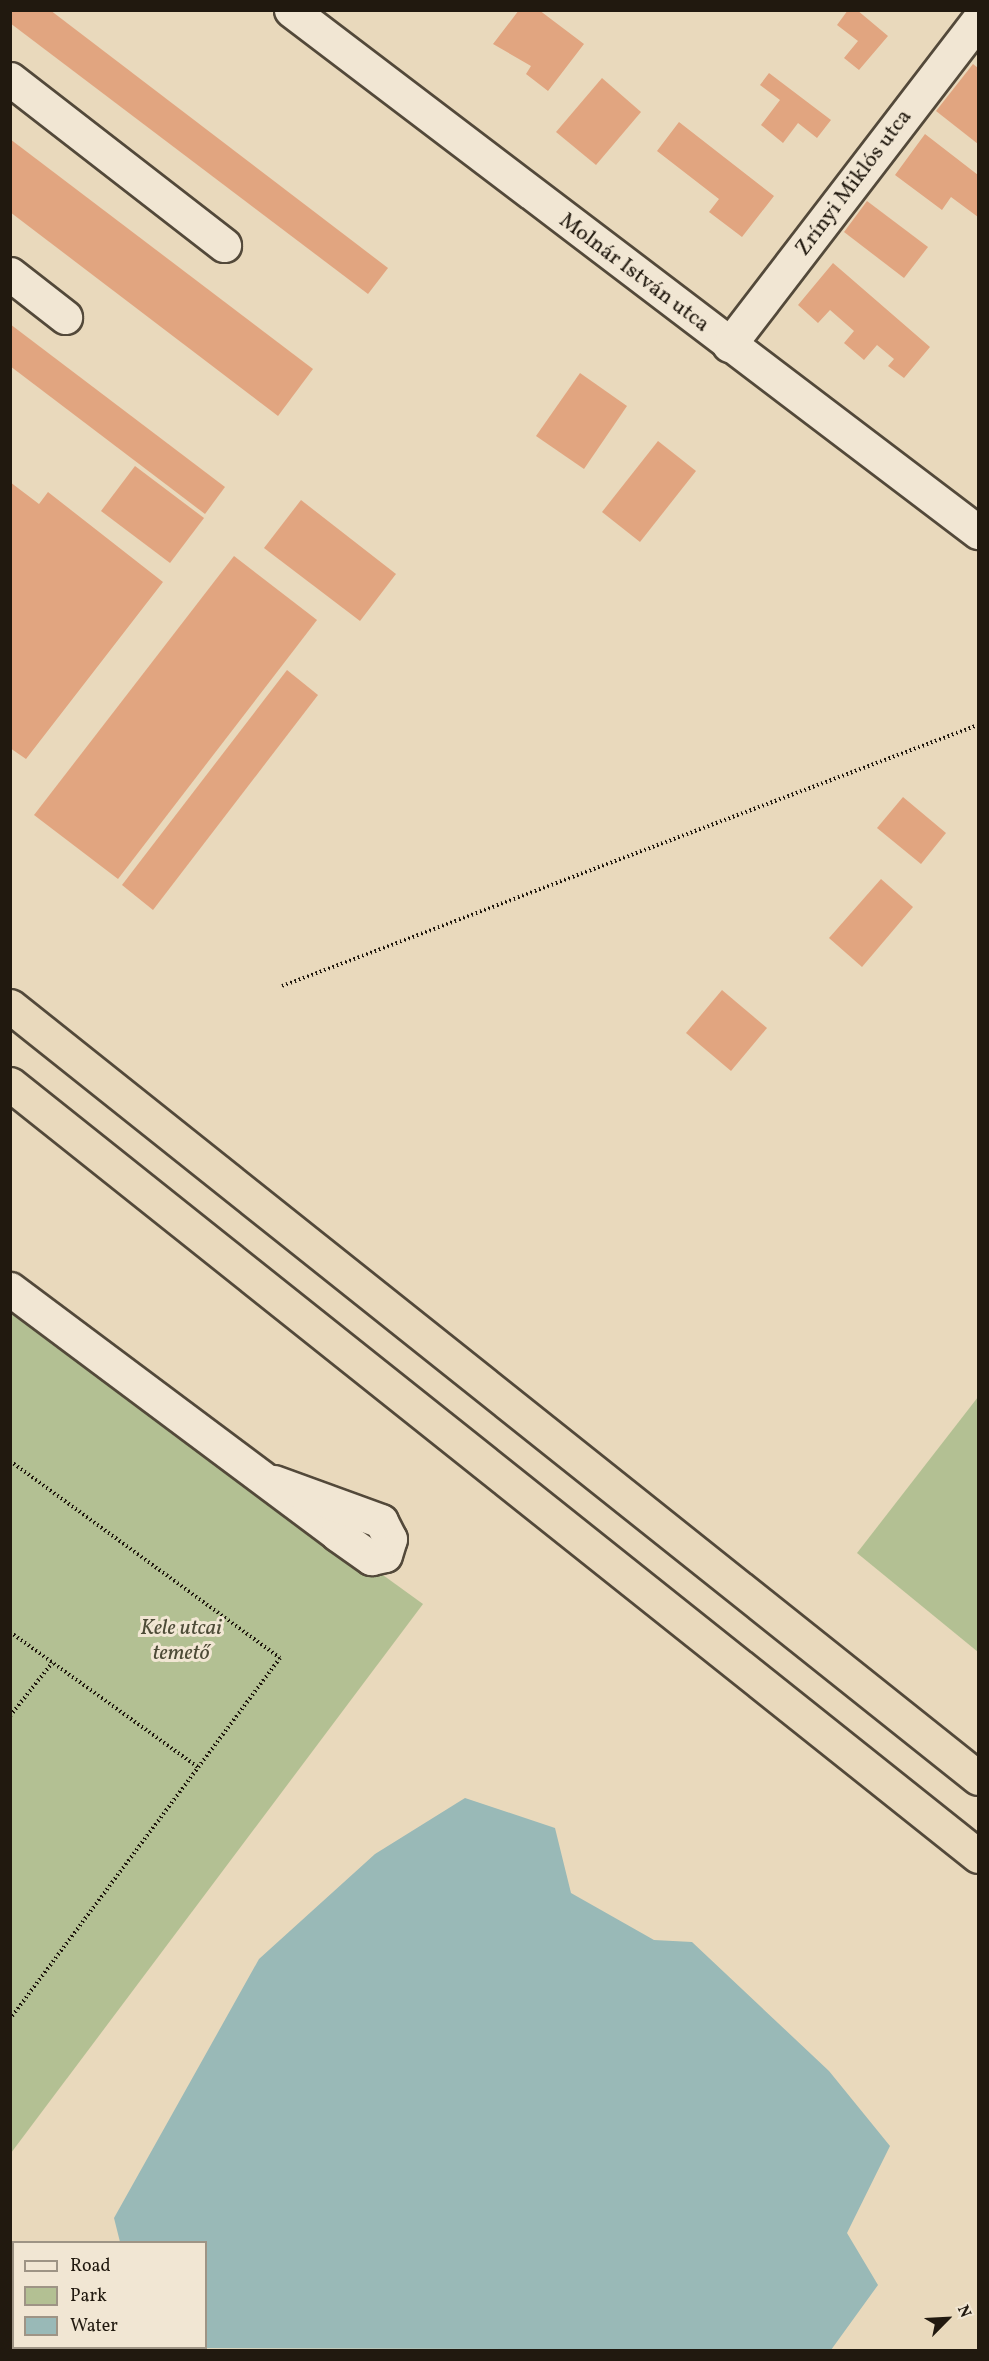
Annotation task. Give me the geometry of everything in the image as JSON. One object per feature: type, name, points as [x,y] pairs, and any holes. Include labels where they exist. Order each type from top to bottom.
[{"type":"highway","points":[[10,1006],[978,1778]]},
{"type":"highway","points":[[10,1084],[978,1856]]},
{"type":"street","name":"Molnár István utca","points":[[291,10],[978,532]]},
{"type":"street","name":"Zrínyi Miklós utca","points":[[729,345],[978,20]]},
{"type":"street","points":[[10,79],[224,245]]},
{"type":"street","points":[[10,274],[65,317]]},
{"type":"street","points":[[10,1289],[274,1482]]},
{"type":"path","points":[[282,986],[978,725]]},
{"type":"path","points":[[10,1461],[280,1658],[10,2019]]},
{"type":"path","points":[[10,1632],[198,1767]]},
{"type":"path","points":[[10,1716],[52,1663]]},
{"type":"green space","name":"Kele utcai temető","points":[[11,1306],[423,1604],[11,2153]]},
{"type":"green space","points":[[978,1397],[978,1652],[857,1553]]},
{"type":"water","points":[[465,1798],[555,1828],[571,1893],[654,1940],[692,1942],[829,2071],[890,2146],[847,2233],[878,2285],[831,2350],[207,2348],[207,2241],[120,2241],[114,2218],[259,1959],[375,1854]]},
{"type":"building","points":[[10,10],[50,10],[388,268],[368,294],[10,23]]},
{"type":"building","points":[[519,10],[539,10],[584,44],[548,91],[526,74],[531,66],[493,44]]},
{"type":"building","points":[[848,10],[857,10],[888,36],[859,70],[844,58],[858,41],[837,25]]},
{"type":"building","points":[[973,64],[978,68],[978,144],[936,111]]},
{"type":"building","points":[[769,73],[831,120],[817,138],[798,123],[783,143],[761,125],[780,100],[760,85]]},
{"type":"building","points":[[602,78],[641,112],[596,165],[556,132]]},
{"type":"building","points":[[679,122],[774,196],[742,237],[709,212],[719,199],[657,151]]},
{"type":"building","points":[[925,134],[978,175],[978,217],[951,197],[942,210],[895,175]]},
{"type":"building","points":[[10,139],[313,369],[278,416],[10,212]]},
{"type":"building","points":[[867,201],[928,247],[904,278],[844,232]]},
{"type":"building","points":[[833,263],[930,347],[904,378],[888,366],[894,359],[877,345],[864,360],[844,343],[854,331],[830,310],[818,323],[798,305]]},
{"type":"building","points":[[10,324],[225,487],[205,514],[10,366]]},
{"type":"building","points":[[580,373],[627,406],[584,469],[536,436]]},
{"type":"building","points":[[658,441],[696,471],[640,542],[602,512]]},
{"type":"building","points":[[135,466],[204,518],[170,563],[101,511]]},
{"type":"building","points":[[10,482],[39,504],[48,492],[163,582],[26,759],[10,748]]},
{"type":"building","points":[[301,500],[396,574],[360,621],[264,548]]},
{"type":"building","points":[[234,556],[317,620],[118,879],[34,815]]},
{"type":"building","points":[[287,670],[318,695],[153,910],[122,885]]},
{"type":"building","points":[[903,797],[946,833],[921,864],[877,828]]},
{"type":"building","points":[[881,879],[913,907],[862,967],[829,938]]},
{"type":"building","points":[[722,990],[767,1028],[731,1071],[686,1033]]}]
